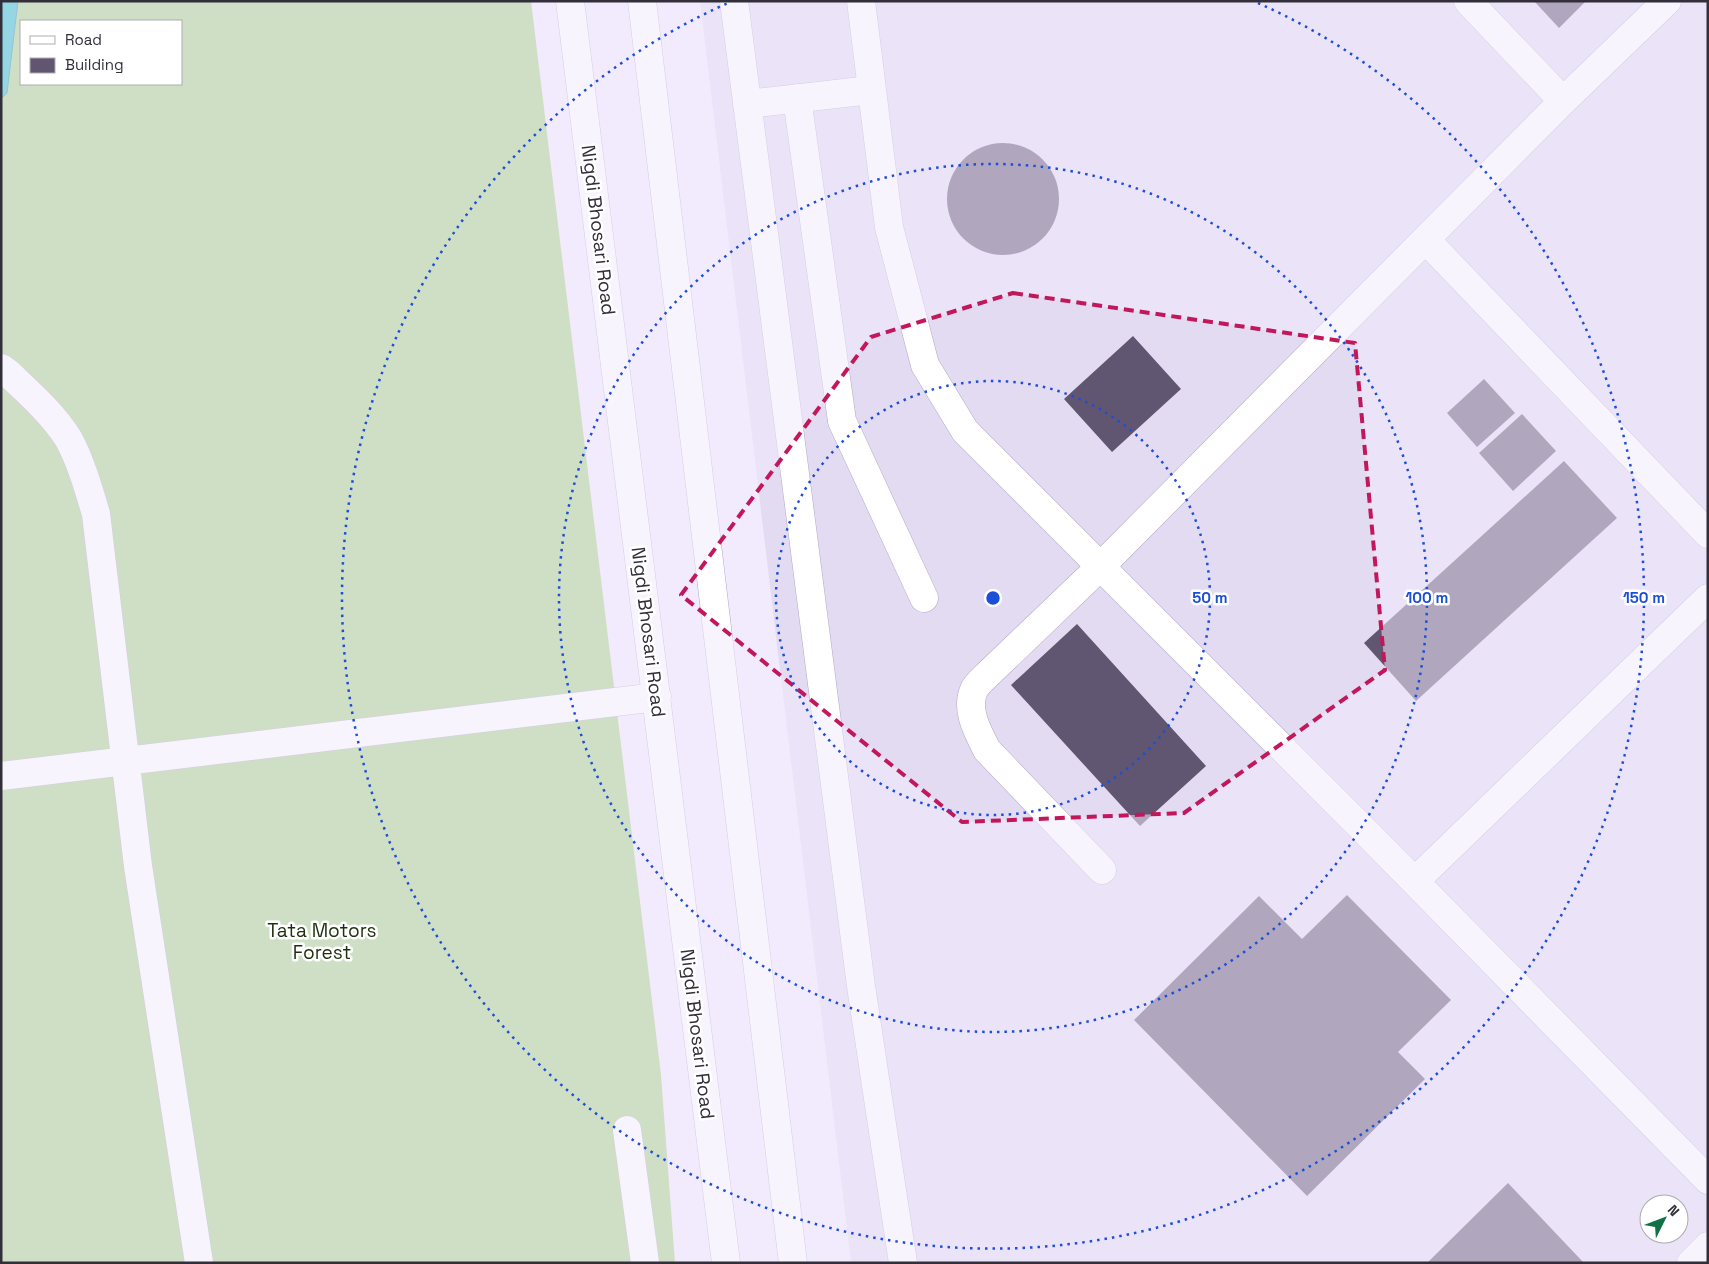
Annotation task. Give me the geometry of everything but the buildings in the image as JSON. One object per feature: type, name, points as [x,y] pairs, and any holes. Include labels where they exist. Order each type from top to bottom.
[{"type":"main road","name":"Nigdi Bhosari Road","points":[[570,1],[726,1263]]},
{"type":"main road","points":[[642,1],[793,1263]]},
{"type":"main road","points":[[734,1],[861,986],[903,1263]]},
{"type":"main road","points":[[861,1],[888,227],[925,366],[965,431],[1415,881],[1708,1180]]},
{"type":"main road","points":[[1468,1],[1563,101]]},
{"type":"main road","points":[[1102,870],[987,750],[971,711],[974,689],[1101,566],[1563,101],[1667,1]]},
{"type":"main road","points":[[747,104],[871,90]]},
{"type":"main road","points":[[797,98],[842,422],[924,598]]},
{"type":"main road","points":[[1426,240],[1708,534]]},
{"type":"main road","points":[[1,368],[8,372],[47,410],[68,439],[86,482],[96,514],[138,866],[199,1263]]},
{"type":"main road","points":[[1415,881],[1708,598]]},
{"type":"main road","points":[[1,776],[657,697]]},
{"type":"main road","points":[[626,1130],[645,1263]]},
{"type":"main road","points":[[1691,1263],[1708,1246]]},
{"type":"highlighted area","points":[[1013,293],[1355,343],[1385,670],[1184,813],[962,822],[681,595],[871,337]]},
{"type":"shaded area","points":[[700,1],[1708,1],[1708,1263],[851,1263]]},
{"type":"green space","name":"Tata Motors Forest","points":[[1,1],[531,1],[661,1075],[675,1263],[1,1263]]},
{"type":"water","points":[[1,1],[18,1],[7,93],[1,99]]}]
